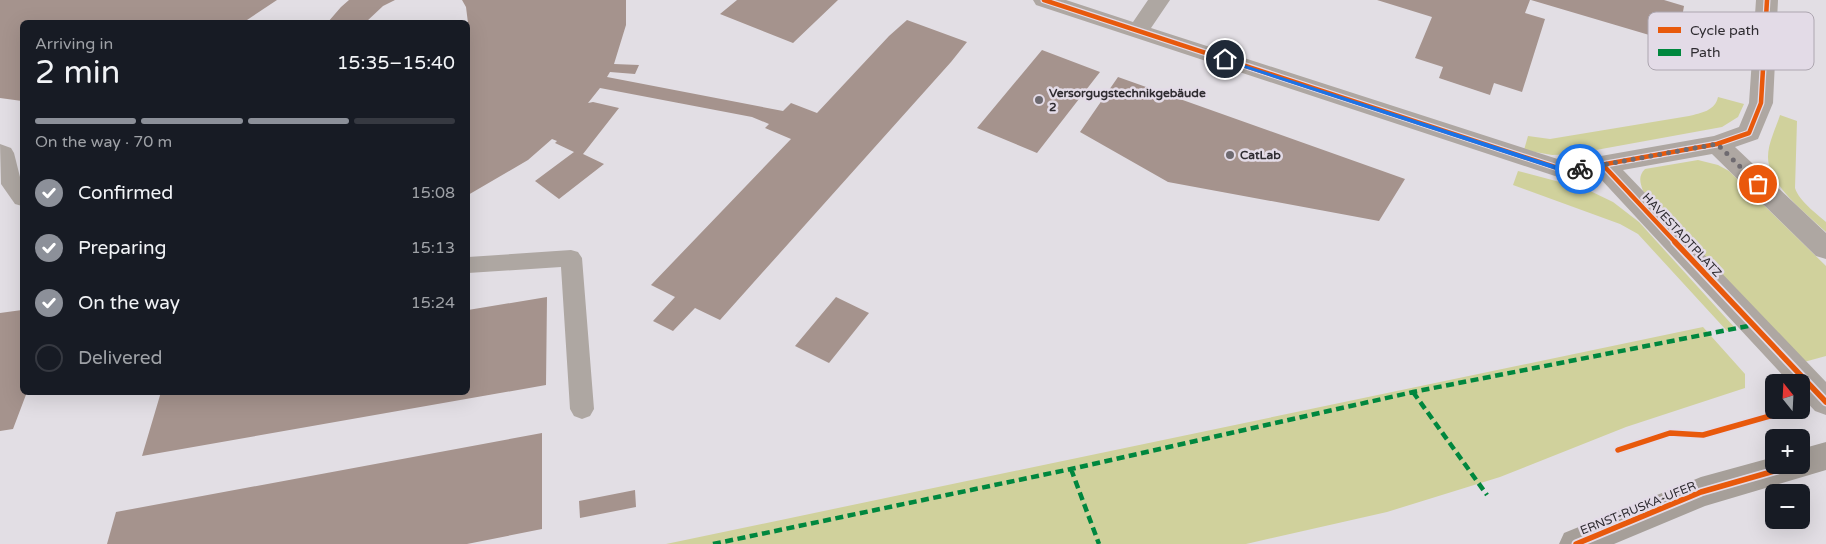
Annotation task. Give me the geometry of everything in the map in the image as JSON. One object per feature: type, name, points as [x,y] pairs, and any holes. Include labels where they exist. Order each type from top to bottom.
[{"type":"main road","points":[[1810,460],[1826,456]]},
{"type":"main road","name":"ERNST-RUSKA-UFER","points":[[1576,544],[1701,492],[1765,474]]},
{"type":"street","points":[[1044,0],[1567,171],[1717,144],[1749,133],[1760,103],[1762,70]]},
{"type":"street","points":[[1138,31],[1159,0]]},
{"type":"street","points":[[1717,144],[1826,249]]},
{"type":"street","name":"HAVESTADTPLATZ","points":[[1603,165],[1826,402]]},
{"type":"lane","points":[[0,151],[4,153],[11,184],[20,196]]},
{"type":"lane","points":[[470,265],[571,258],[582,409]]},
{"type":"green space","points":[[1718,97],[1744,104],[1738,117],[1722,127],[1574,154],[1552,155],[1524,150],[1528,136],[1550,139],[1689,116],[1711,108]]},
{"type":"green space","points":[[1780,115],[1797,121],[1795,188],[1804,202],[1826,222],[1826,232],[1799,208],[1781,188],[1770,168],[1769,146]]},
{"type":"green space","points":[[1698,160],[1718,165],[1729,171],[1826,266],[1826,356],[1804,362],[1643,191],[1640,179],[1645,169]]},
{"type":"green space","points":[[1518,171],[1586,189],[1613,202],[1639,222],[1736,329],[1727,331],[1638,234],[1620,224],[1513,185]]},
{"type":"green space","points":[[1703,327],[1745,374],[1745,388],[1626,427],[1500,477],[1387,512],[1246,544],[666,544]]},
{"type":"building","points":[[0,0],[277,0],[247,20],[20,20],[20,101],[0,98]]},
{"type":"building","points":[[349,0],[395,0],[383,6],[368,20],[330,20]]},
{"type":"building","points":[[462,0],[626,0],[626,25],[614,64],[639,65],[635,74],[610,72],[607,77],[783,111],[791,103],[817,113],[889,36],[907,20],[967,42],[720,320],[695,308],[673,331],[653,321],[675,297],[651,285],[791,139],[765,128],[769,124],[752,117],[600,88],[588,103],[593,102],[619,108],[583,154],[604,164],[559,199],[535,181],[574,152],[555,143],[557,141],[552,139],[528,160],[470,194],[470,20],[468,20],[466,7]]},
{"type":"building","points":[[737,0],[838,0],[793,43],[720,14]]},
{"type":"building","points":[[1377,0],[1530,0],[1525,13],[1545,19],[1522,92],[1494,83],[1490,95],[1439,78],[1443,67],[1415,58],[1432,17]]},
{"type":"building","points":[[1531,0],[1664,0],[1684,6],[1683,12],[1648,12],[1648,35]]},
{"type":"building","name":"Versorgugstechnikgebäude 2","points":[[1042,50],[1100,72],[1037,153],[977,128]]},
{"type":"building","name":"CatLab","points":[[1118,77],[1405,179],[1379,221],[1168,182],[1080,132]]},
{"type":"building","points":[[547,297],[546,385],[142,456],[160,395],[470,395],[470,310]]},
{"type":"building","points":[[836,297],[869,313],[829,363],[795,346]]},
{"type":"building","points":[[20,310],[20,395],[26,395],[13,429],[0,431],[0,313]]},
{"type":"building","points":[[542,433],[542,529],[467,544],[107,544],[116,512]]},
{"type":"building","points":[[635,490],[636,507],[580,518],[579,501]]},
{"type":"marked path","points":[[713,544],[1071,469],[1413,392],[1753,325]]},
{"type":"marked path","points":[[1413,392],[1487,495]]},
{"type":"marked path","points":[[1071,469],[1099,544]]},
{"type":"cycle path","points":[[1044,0],[1567,171],[1717,144],[1749,133],[1761,103],[1763,70]]},
{"type":"cycle path","points":[[1766,12],[1767,0]]},
{"type":"cycle path","points":[[1603,165],[1826,402]]},
{"type":"cycle path","points":[[1618,450],[1670,433],[1703,435],[1765,417]]},
{"type":"cycle path","points":[[1576,544],[1701,492],[1765,474]]},
{"type":"way so far","points":[[1580,169],[1717,144],[1758,184]]},
{"type":"place","name":"Versorgugstechnikgebäude 2","points":[[1039,100]]},
{"type":"place","name":"CatLab","points":[[1230,155]]},
{"type":"route","points":[[1225,59],[1567,171],[1580,169]]}]
